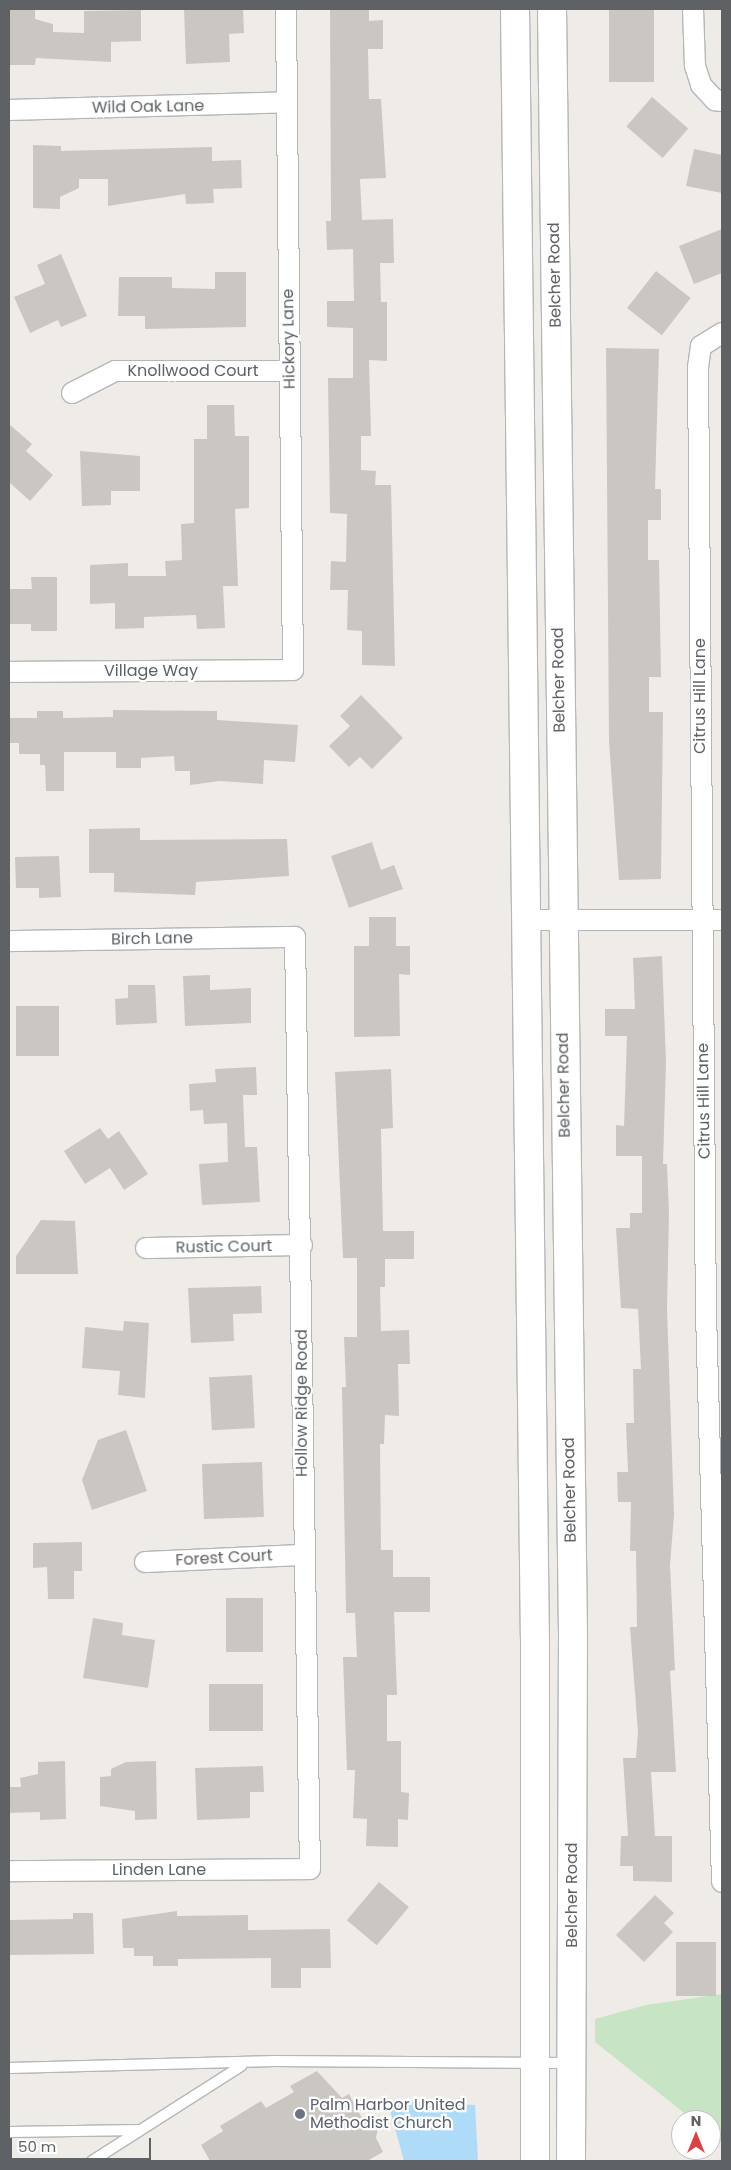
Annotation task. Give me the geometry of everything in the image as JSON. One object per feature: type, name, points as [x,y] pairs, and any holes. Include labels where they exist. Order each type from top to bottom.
[{"type":"main road","points":[[515,9],[535,1638],[535,2161]]},
{"type":"main road","name":"Belcher Road","points":[[552,9],[562,920],[573,1638],[571,2161]]},
{"type":"street","name":"Hickory Lane","points":[[286,9],[292,670]]},
{"type":"street","points":[[693,9],[694,66],[702,85],[719,101]]},
{"type":"street","name":"Wild Oak Lane","points":[[9,110],[287,102]]},
{"type":"street","name":"Citrus Hill Lane","points":[[722,333],[701,346],[698,367],[702,920],[714,1313],[718,1737],[722,1882]]},
{"type":"street","name":"Knollwood Court","points":[[72,392],[115,371],[289,371]]},
{"type":"street","name":"Village Way","points":[[9,672],[292,670]]},
{"type":"street","points":[[525,920],[722,920]]},
{"type":"street","name":"Birch Lane","points":[[9,941],[295,936]]},
{"type":"street","name":"Hollow Ridge Road","points":[[295,936],[302,1246],[302,1555],[310,1869]]},
{"type":"street","name":"Rustic Court","points":[[146,1248],[302,1246]]},
{"type":"street","name":"Forest Court","points":[[146,1562],[302,1555]]},
{"type":"street","name":"Linden Lane","points":[[9,1871],[310,1869]]},
{"type":"lane","points":[[9,2068],[242,2065],[275,2061],[572,2062]]},
{"type":"lane","points":[[92,2161],[242,2065]]},
{"type":"lane","points":[[9,2132],[140,2130]]},
{"type":"green space","points":[[722,1994],[722,2143],[721,2110],[680,2110],[595,2042],[595,2019],[646,2005]]},
{"type":"water","points":[[393,2101],[475,2105],[478,2161],[404,2161],[390,2110]]},
{"type":"building","points":[[9,9],[35,9],[35,19],[53,24],[53,32],[84,33],[84,11],[141,10],[141,41],[111,42],[111,62],[36,58],[35,65],[9,65]]},
{"type":"building","points":[[184,9],[243,9],[244,33],[229,34],[230,62],[186,64]]},
{"type":"building","points":[[330,9],[369,9],[369,21],[383,20],[383,49],[368,49],[369,99],[381,99],[386,178],[360,179],[362,220],[393,219],[394,263],[380,263],[381,302],[387,302],[387,361],[369,360],[371,436],[361,436],[361,470],[376,471],[375,485],[391,485],[395,666],[362,665],[362,631],[347,630],[348,590],[330,590],[331,561],[346,562],[347,514],[330,513],[328,378],[353,378],[353,328],[327,327],[327,301],[354,301],[353,249],[327,250],[326,221],[331,221]]},
{"type":"building","points":[[609,9],[654,9],[654,82],[609,82]]},
{"type":"building","points":[[652,97],[688,128],[663,158],[626,126]]},
{"type":"building","points":[[33,145],[61,146],[61,151],[212,147],[212,161],[241,160],[242,188],[213,189],[214,203],[186,204],[185,194],[108,206],[108,179],[79,179],[79,188],[60,197],[60,209],[33,208]]},
{"type":"building","points":[[694,149],[722,155],[722,193],[686,186]]},
{"type":"building","points":[[722,229],[722,273],[694,284],[679,246]]},
{"type":"building","points":[[61,254],[87,316],[61,327],[58,320],[30,333],[14,297],[45,284],[37,265]]},
{"type":"building","points":[[656,271],[691,298],[662,335],[627,308]]},
{"type":"building","points":[[215,272],[246,272],[246,327],[145,329],[145,316],[118,316],[119,277],[172,277],[172,288],[215,289]]},
{"type":"building","points":[[606,348],[659,349],[655,489],[661,489],[661,520],[648,520],[648,560],[659,560],[661,677],[649,677],[649,712],[663,712],[661,879],[619,880],[609,742]]},
{"type":"building","points":[[207,405],[234,405],[235,436],[249,436],[249,508],[235,509],[238,586],[223,586],[225,628],[197,629],[196,615],[144,617],[144,628],[115,629],[115,603],[90,604],[90,565],[128,563],[128,576],[166,576],[165,561],[182,560],[181,524],[194,523],[194,439],[207,439]]},
{"type":"building","points":[[9,424],[32,444],[26,451],[53,475],[30,501],[9,482]]},
{"type":"building","points":[[80,451],[140,456],[140,491],[111,491],[111,505],[82,506]]},
{"type":"building","points":[[31,577],[57,577],[57,631],[31,631],[31,624],[9,624],[9,589],[32,589]]},
{"type":"building","points":[[361,695],[403,738],[372,769],[360,757],[349,767],[329,746],[350,726],[340,716]]},
{"type":"building","points":[[113,710],[217,711],[217,720],[298,725],[295,762],[264,760],[263,784],[220,781],[190,785],[190,771],[175,771],[174,756],[141,758],[141,768],[116,768],[116,752],[64,752],[64,791],[46,791],[45,765],[40,765],[40,754],[19,754],[19,743],[9,743],[9,718],[37,718],[37,711],[63,711],[63,718],[113,717]]},
{"type":"building","points":[[140,828],[140,840],[287,839],[289,876],[196,882],[195,895],[114,892],[114,873],[89,873],[89,829]]},
{"type":"building","points":[[372,842],[381,870],[394,865],[403,889],[349,908],[331,856]]},
{"type":"building","points":[[59,856],[61,897],[39,898],[39,888],[16,888],[15,857]]},
{"type":"building","points":[[369,917],[396,917],[396,946],[410,946],[410,975],[399,974],[400,1036],[354,1037],[354,946],[369,946]]},
{"type":"building","points":[[662,956],[666,1062],[663,1164],[667,1164],[669,1213],[667,1309],[674,1515],[670,1565],[675,1670],[670,1671],[676,1772],[651,1772],[655,1836],[672,1836],[672,1882],[633,1881],[633,1866],[620,1866],[621,1836],[628,1836],[623,1758],[636,1758],[638,1732],[630,1627],[637,1627],[636,1551],[630,1551],[631,1502],[618,1502],[617,1472],[628,1472],[626,1423],[634,1423],[633,1369],[641,1369],[638,1309],[621,1308],[616,1228],[630,1228],[630,1213],[642,1213],[642,1156],[616,1156],[616,1125],[624,1126],[627,1036],[605,1036],[605,1009],[635,1009],[633,958]]},
{"type":"building","points":[[210,975],[210,990],[251,988],[251,1023],[185,1026],[183,976]]},
{"type":"building","points":[[128,985],[155,985],[157,1023],[116,1025],[115,999],[128,998]]},
{"type":"building","points":[[16,1006],[59,1006],[59,1056],[16,1056]]},
{"type":"building","points":[[256,1067],[257,1095],[243,1095],[245,1147],[257,1147],[260,1202],[202,1205],[199,1164],[228,1162],[227,1123],[204,1124],[203,1110],[190,1111],[189,1084],[216,1082],[215,1069]]},
{"type":"building","points":[[391,1069],[393,1128],[381,1129],[383,1231],[414,1231],[414,1259],[385,1259],[385,1287],[380,1287],[381,1331],[409,1330],[410,1364],[398,1364],[399,1416],[385,1415],[384,1444],[380,1444],[381,1550],[393,1550],[393,1577],[430,1577],[430,1612],[394,1612],[397,1695],[387,1695],[387,1741],[401,1741],[401,1792],[409,1793],[408,1820],[398,1819],[398,1847],[366,1846],[367,1819],[353,1818],[355,1770],[347,1770],[343,1657],[357,1657],[355,1613],[346,1613],[342,1387],[346,1387],[344,1337],[357,1337],[357,1258],[343,1258],[335,1072]]},
{"type":"building","points":[[100,1128],[108,1139],[119,1131],[148,1174],[124,1190],[110,1168],[85,1184],[64,1151]]},
{"type":"building","points":[[41,1220],[75,1221],[78,1274],[16,1274],[16,1256]]},
{"type":"building","points":[[261,1286],[262,1313],[233,1314],[234,1341],[191,1343],[188,1288]]},
{"type":"building","points":[[124,1321],[149,1323],[145,1398],[118,1395],[120,1371],[82,1368],[85,1327],[123,1331]]},
{"type":"building","points":[[252,1375],[255,1428],[212,1430],[209,1377]]},
{"type":"building","points":[[126,1430],[147,1491],[92,1510],[82,1480],[98,1440]]},
{"type":"building","points":[[262,1462],[264,1517],[204,1519],[202,1464]]},
{"type":"building","points":[[82,1542],[82,1571],[74,1571],[74,1599],[48,1599],[47,1567],[33,1568],[33,1543]]},
{"type":"building","points":[[226,1598],[263,1598],[263,1652],[226,1652]]},
{"type":"building","points":[[93,1618],[123,1623],[122,1635],[155,1640],[148,1688],[83,1678]]},
{"type":"building","points":[[209,1684],[263,1684],[263,1731],[209,1731]]},
{"type":"building","points":[[65,1761],[66,1819],[40,1820],[40,1812],[9,1813],[9,1787],[21,1787],[20,1778],[38,1774],[38,1762]]},
{"type":"building","points":[[156,1761],[157,1819],[135,1820],[135,1811],[100,1806],[100,1777],[111,1776],[111,1769],[126,1762]]},
{"type":"building","points":[[263,1766],[264,1792],[250,1792],[250,1818],[197,1820],[195,1768]]},
{"type":"building","points":[[379,1882],[409,1907],[377,1945],[347,1920]]},
{"type":"building","points":[[655,1895],[674,1913],[664,1923],[673,1932],[644,1962],[616,1935]]},
{"type":"building","points":[[177,1911],[177,1916],[248,1915],[248,1930],[330,1929],[331,1968],[301,1968],[301,1988],[271,1988],[271,1958],[178,1959],[178,1966],[153,1966],[153,1956],[134,1956],[134,1948],[123,1948],[122,1919]]},
{"type":"building","points":[[73,1913],[93,1913],[94,1954],[9,1955],[9,1920],[73,1919]]},
{"type":"building","points":[[676,1942],[716,1942],[716,1996],[676,1996]]},
{"type":"building","name":"Palm Harbor United Methodist Church","points":[[317,2071],[342,2098],[349,2094],[363,2120],[379,2121],[376,2138],[383,2152],[367,2161],[210,2161],[201,2145],[223,2131],[220,2126],[261,2101],[266,2108],[294,2092],[290,2086]]},
{"type":"place","name":"Palm Harbor United Methodist Church","points":[[300,2114]]}]
